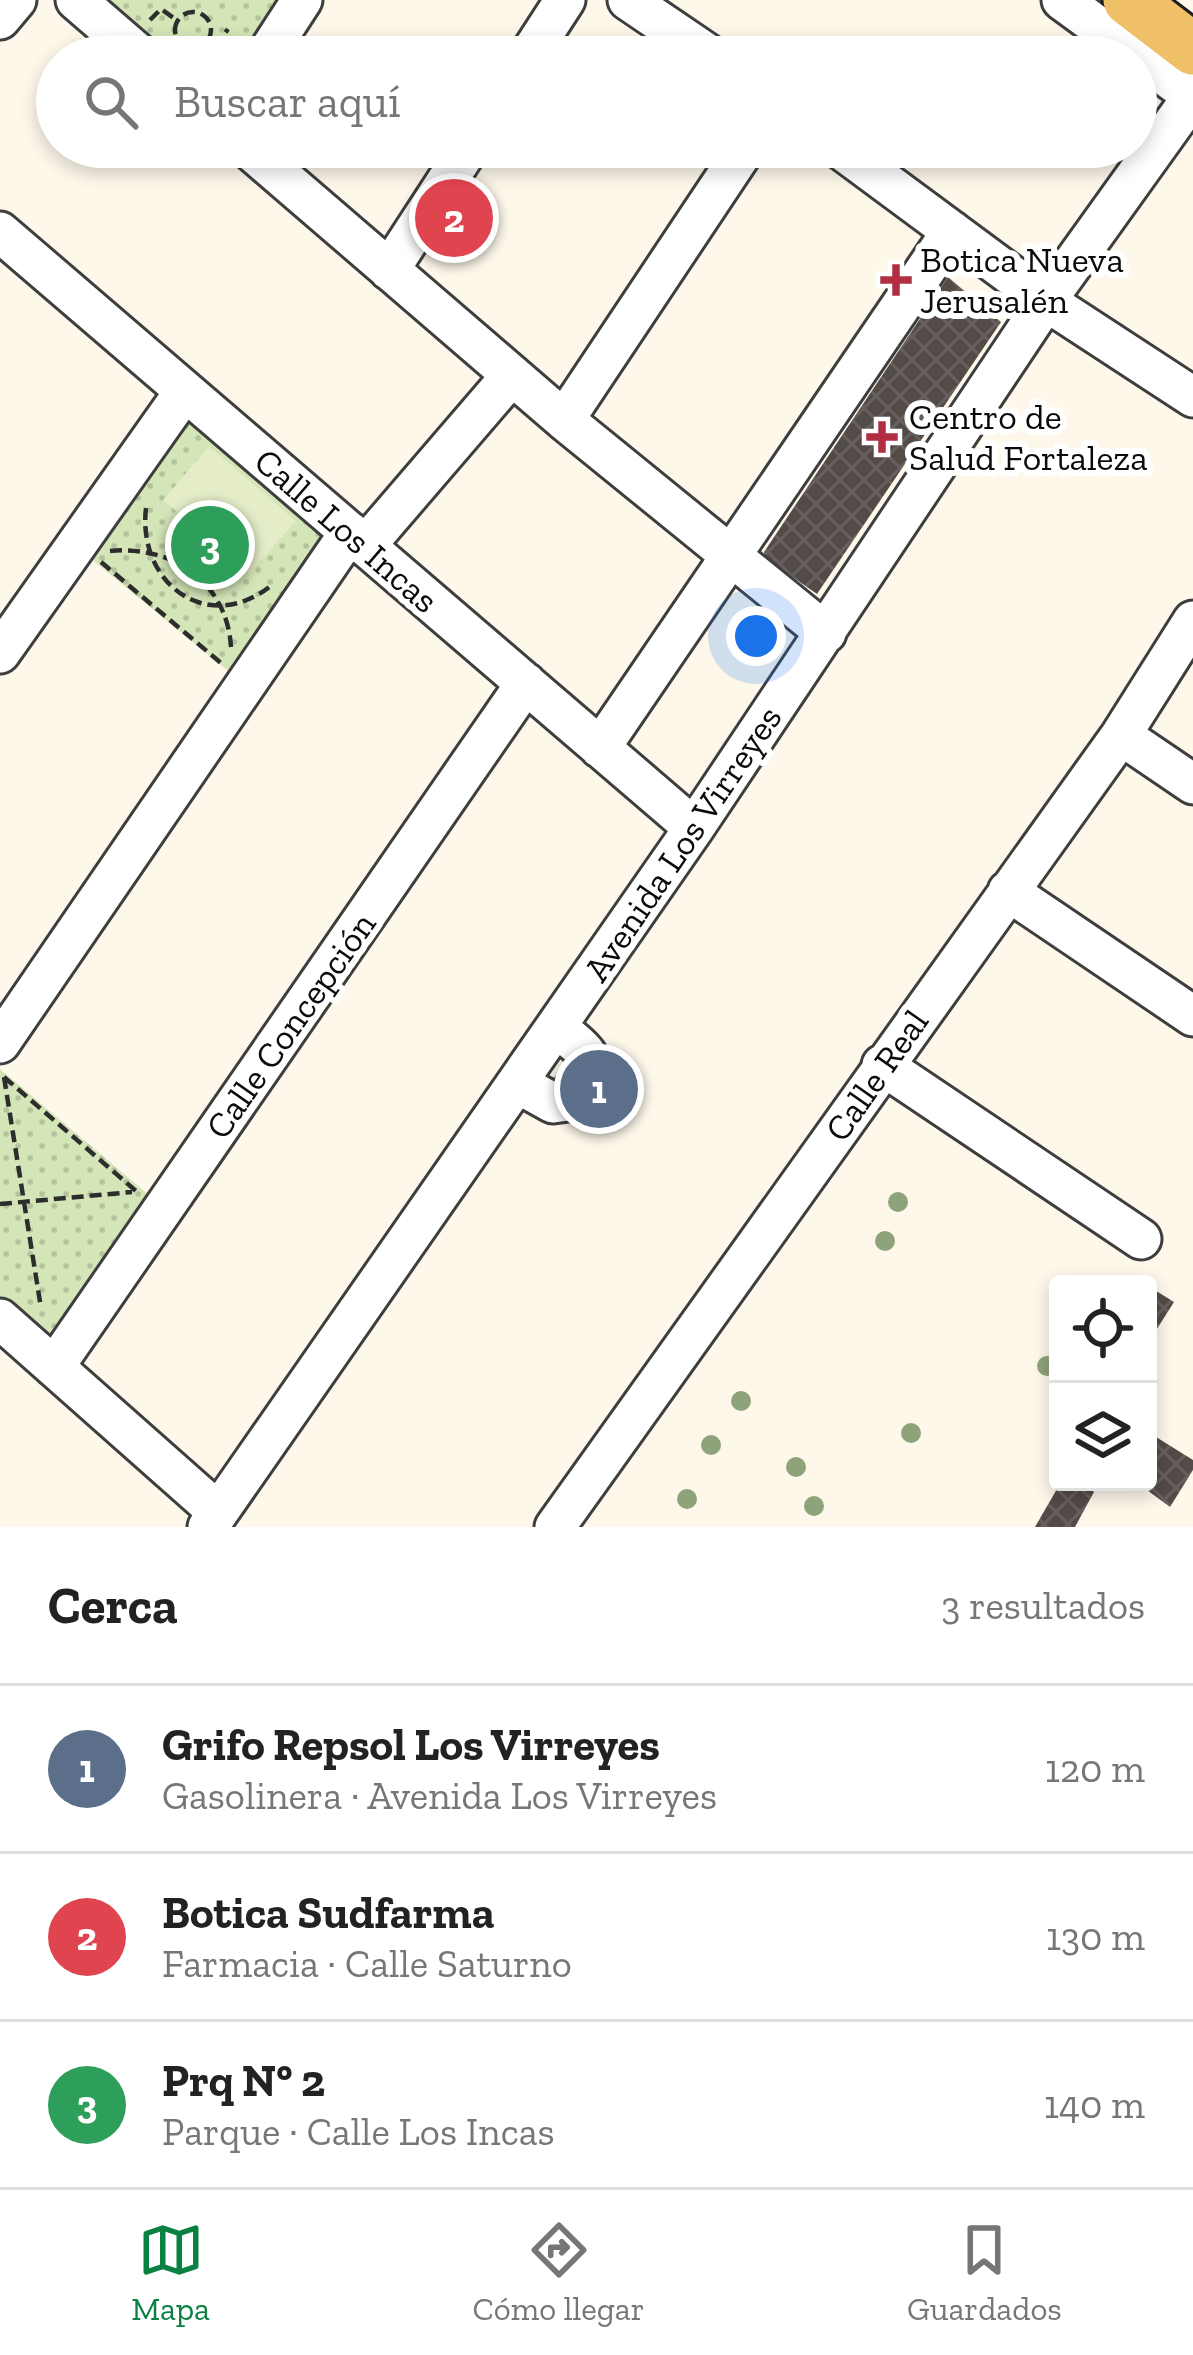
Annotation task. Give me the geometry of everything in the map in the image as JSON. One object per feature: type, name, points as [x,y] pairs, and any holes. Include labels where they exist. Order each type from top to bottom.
[{"type":"main road","points":[[1129,0],[1193,50]]},
{"type":"street","points":[[0,19],[16,0]]},
{"type":"street","points":[[76,0],[130,36]]},
{"type":"street","points":[[279,36],[302,0]]},
{"type":"street","points":[[542,36],[565,0]]},
{"type":"street","points":[[628,0],[681,36]]},
{"type":"street","points":[[1062,0],[1111,36]]},
{"type":"street","points":[[1157,70],[1193,96]]},
{"type":"street","name":"Avenida Los Virreyes","points":[[1157,146],[1193,96]]},
{"type":"street","points":[[271,168],[564,420],[826,633]]},
{"type":"street","points":[[389,270],[455,168]]},
{"type":"street","points":[[564,420],[732,168]]},
{"type":"street","points":[[866,168],[1046,301],[1193,397]]},
{"type":"street","name":"Avenida Los Virreyes","points":[[213,1520],[694,828],[1046,301],[1141,168]]},
{"type":"street","points":[[601,748],[952,231]]},
{"type":"street","name":"Calle Los Incas","points":[[4,245],[185,391],[694,828]]},
{"type":"street","points":[[0,1043],[358,539],[512,375]]},
{"type":"street","points":[[0,653],[185,391]]},
{"type":"street","name":"Calle Real","points":[[555,1527],[1121,735],[1193,621]]},
{"type":"street","name":"Calle Concepción","points":[[54,1367],[526,683]]},
{"type":"street","points":[[1121,735],[1193,784]]},
{"type":"street","points":[[1008,891],[1193,1016]]},
{"type":"street","points":[[517,1083],[553,1103],[585,1088],[592,1060],[556,1027]]},
{"type":"street","points":[[882,1065],[1141,1239]]},
{"type":"street","points":[[0,1319],[213,1520]]},
{"type":"path","points":[[145,36],[161,9],[178,21]]},
{"type":"path","points":[[178,21],[192,12],[200,14],[211,26],[208,36]]},
{"type":"path","points":[[177,36],[178,21]]},
{"type":"path","points":[[223,36],[228,29]]},
{"type":"path","points":[[151,494],[145,510],[146,550],[166,584],[194,599],[220,604],[259,596],[281,576]]},
{"type":"path","points":[[230,670],[94,556],[146,550],[182,563],[220,604],[232,653]]},
{"type":"path","points":[[0,1204],[24,1202],[137,1192],[4,1077],[10,1119],[24,1202],[44,1326]]},
{"type":"green space","points":[[99,0],[285,0],[262,36],[141,36]]},
{"type":"green space","points":[[185,410],[334,537],[238,679],[84,553]]},
{"type":"green space","points":[[209,446],[296,521],[249,574],[163,500]]},
{"type":"green space","points":[[0,1069],[151,1197],[56,1330],[46,1337],[0,1299]]},
{"type":"building","name":"Centro de Salud Fortaleza","points":[[948,277],[1001,322],[817,594],[765,558],[764,552]]},
{"type":"building","points":[[568,1059],[617,1093],[600,1117],[551,1082]]},
{"type":"building","points":[[1157,1291],[1174,1302],[1157,1329]]},
{"type":"building","points":[[1157,1438],[1193,1460],[1193,1470],[1170,1507],[1148,1491],[1157,1491]]},
{"type":"building","points":[[1056,1491],[1094,1492],[1075,1527],[1035,1527]]},
{"type":"place","name":"Botica Sudfarma","points":[[454,218]]},
{"type":"place","name":"Botica Nueva Jerusalén","points":[[896,280]]},
{"type":"place","name":"Centro de Salud Fortaleza","points":[[882,437]]},
{"type":"place","name":"Prq N° 2","points":[[210,545]]},
{"type":"place","name":"Grifo Repsol Los Virreyes","points":[[599,1089]]}]
